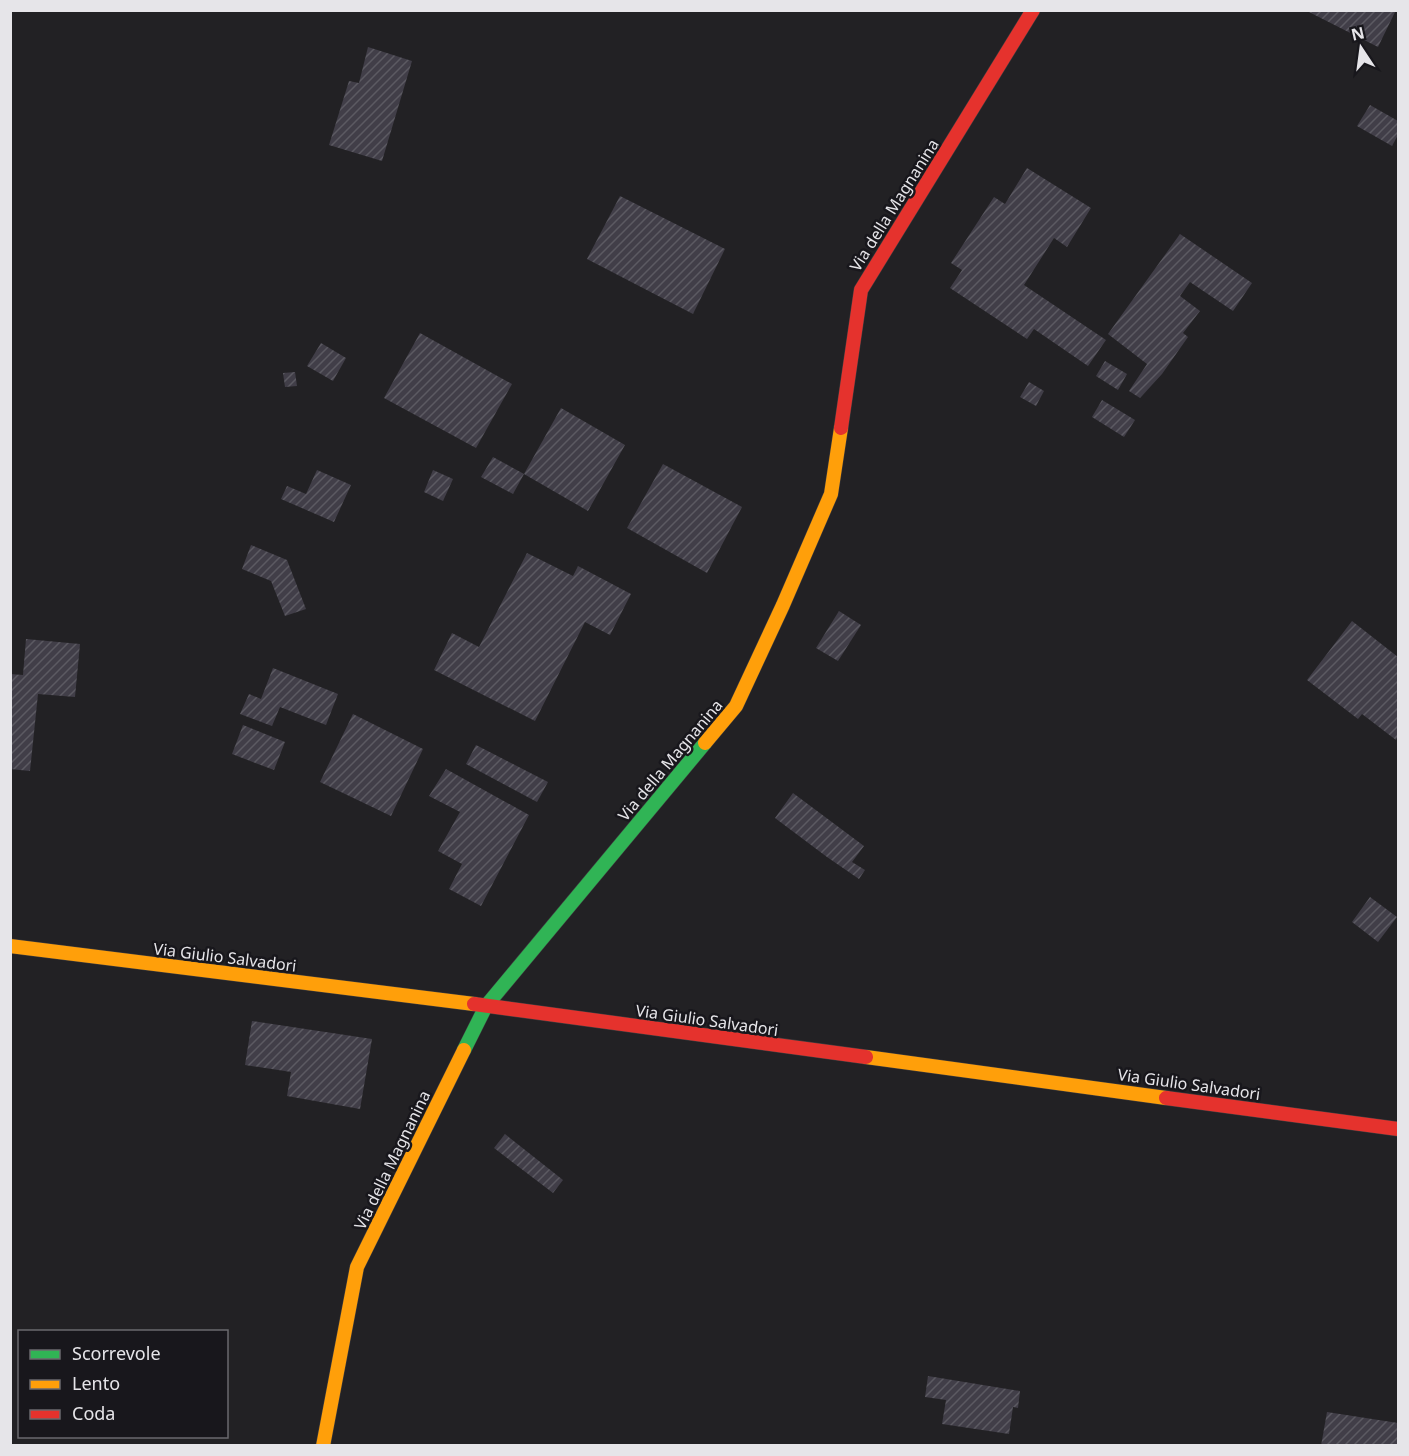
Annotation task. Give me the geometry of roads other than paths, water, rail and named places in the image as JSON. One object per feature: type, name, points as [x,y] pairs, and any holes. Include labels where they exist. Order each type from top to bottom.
[{"type":"street","name":"Via della Magnanina","points":[[323,1446],[357,1267],[486,1006],[736,706],[831,494],[861,290],[1033,10]]},
{"type":"street","name":"Via Giulio Salvadori","points":[[10,946],[486,1006],[1398,1129]]}]
